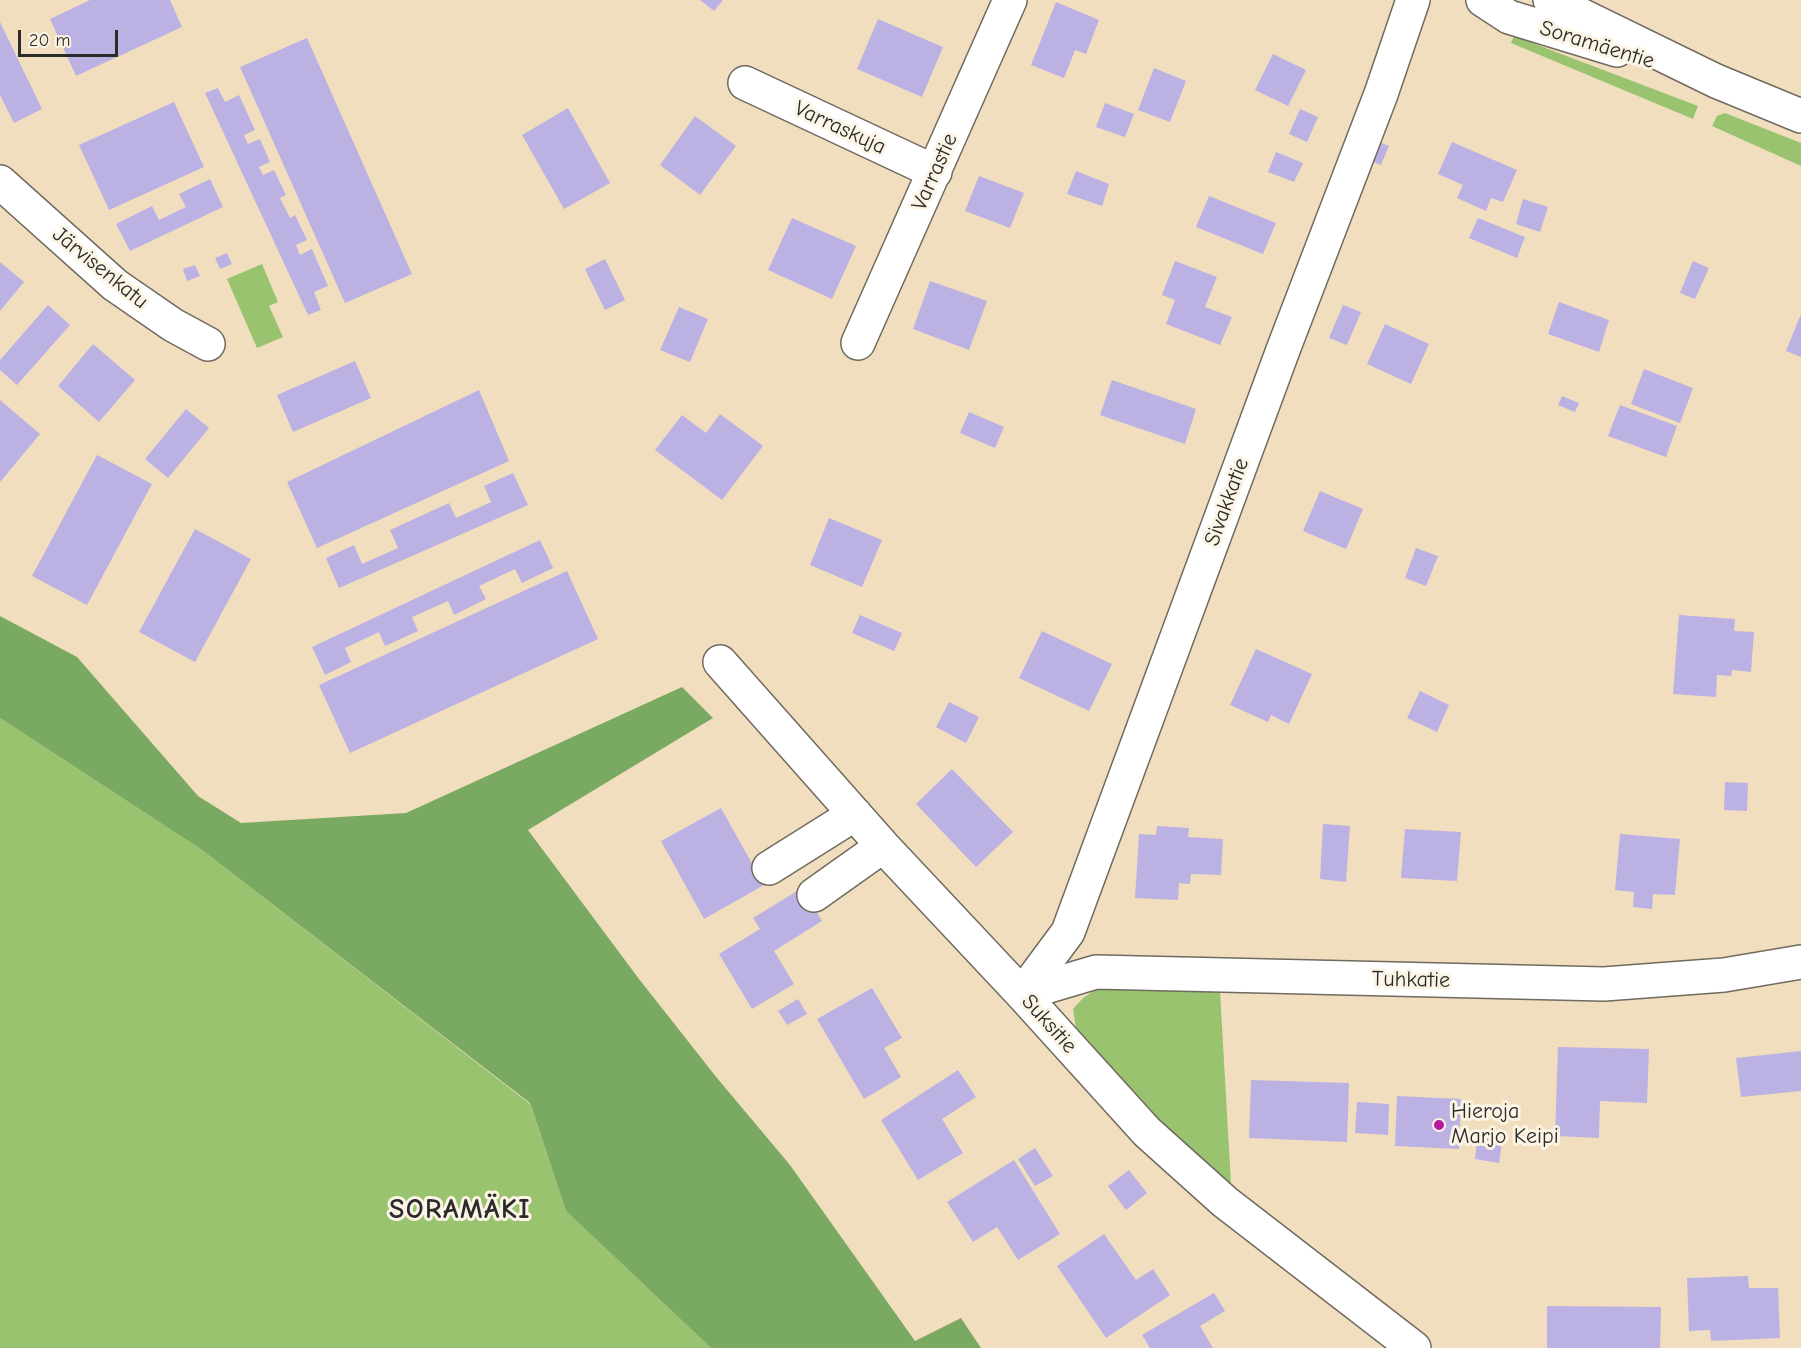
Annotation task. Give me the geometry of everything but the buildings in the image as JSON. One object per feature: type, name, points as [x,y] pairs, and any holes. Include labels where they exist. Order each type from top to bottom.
[{"type":"street","name":"Varrastie","points":[[858,343],[1010,0]]},
{"type":"street","name":"Sivakkatie","points":[[1022,994],[1068,933],[1283,350],[1381,94],[1413,0]]},
{"type":"street","name":"Soramäentie","points":[[1483,0],[1509,17],[1716,81]]},
{"type":"street","name":"Soramäentie","points":[[1550,0],[1716,81],[1801,116]]},
{"type":"street","name":"Varraskuja","points":[[745,83],[935,172]]},
{"type":"street","name":"Järvisenkatu","points":[[0,182],[116,285],[173,325],[208,344]]},
{"type":"street","name":"Suksitie","points":[[720,662],[883,846],[1147,1132],[1226,1202],[1414,1348]]},
{"type":"street","points":[[769,868],[855,814]]},
{"type":"street","points":[[814,895],[883,846]]},
{"type":"street","name":"Tuhkatie","points":[[1022,994],[1096,972],[1604,984],[1724,975],[1801,962]]},
{"type":"green space","points":[[1514,36],[1698,106],[1693,119],[1511,43]]},
{"type":"green space","points":[[1725,113],[1801,143],[1801,166],[1712,126],[1717,116]]},
{"type":"green space","points":[[262,264],[278,302],[269,306],[283,337],[257,348],[227,279]]},
{"type":"green space","points":[[0,616],[77,657],[198,796],[241,823],[406,813],[682,687],[713,718],[528,830],[639,979],[717,1078],[790,1165],[915,1341],[961,1318],[981,1348],[711,1348],[566,1211],[530,1103],[202,850],[0,718]]},
{"type":"green space","points":[[0,718],[202,850],[530,1104],[566,1211],[711,1348],[0,1348]]},
{"type":"green space","points":[[1098,988],[1220,991],[1231,1184],[1167,1130],[1093,1053],[1076,1028],[1073,1009],[1083,998]]},
{"type":"place","name":"Hieroja Marjo Keipi","points":[[1439,1125]]},
{"type":"district","name":"SORAMÄKI","points":[[460,1210]]}]
